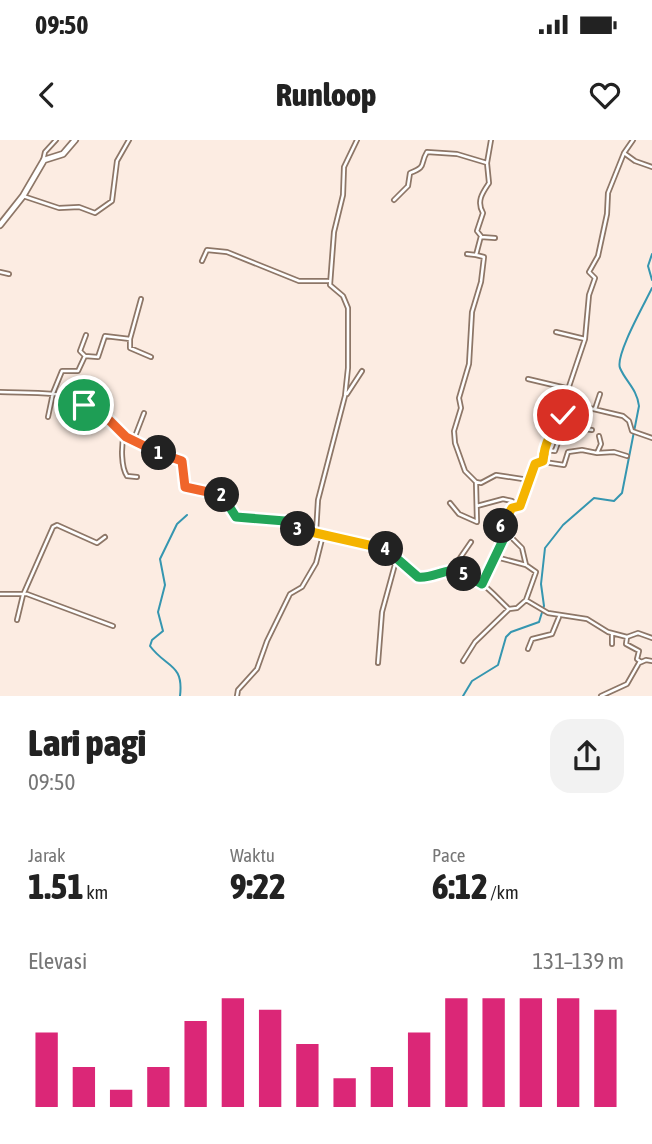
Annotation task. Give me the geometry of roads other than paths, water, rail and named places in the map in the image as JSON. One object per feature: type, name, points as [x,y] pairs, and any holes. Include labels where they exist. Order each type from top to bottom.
[{"type":"street","points":[[0,225],[23,196],[43,161],[45,152],[56,140]]},
{"type":"street","points":[[43,161],[49,156],[65,153],[75,140]]},
{"type":"street","points":[[23,196],[62,208],[79,207],[96,212],[112,201],[117,161],[129,140]]},
{"type":"street","points":[[316,533],[319,497],[345,396],[349,313],[346,300],[329,281],[334,232],[343,195],[344,167],[357,140]]},
{"type":"street","points":[[475,255],[481,237],[477,230],[483,213],[479,207],[482,191],[489,183],[487,163],[491,140]]},
{"type":"street","points":[[542,462],[548,435],[555,428],[585,339],[590,295],[595,278],[589,272],[598,256],[607,214],[608,193],[624,153],[633,140]]},
{"type":"street","points":[[394,200],[408,186],[410,173],[419,170],[424,164],[427,152],[455,154],[487,163]]},
{"type":"street","points":[[624,153],[635,161],[652,167]]},
{"type":"street","points":[[481,237],[495,239]]},
{"type":"street","points":[[202,261],[207,250],[225,252],[298,281],[329,281]]},
{"type":"street","points":[[467,254],[484,257],[481,282],[472,312],[469,367],[460,396],[454,431],[465,471],[476,482],[481,483],[496,475],[529,480]]},
{"type":"street","points":[[0,272],[9,274]]},
{"type":"street","points":[[141,299],[130,348],[151,357]]},
{"type":"street","points":[[556,332],[585,339]]},
{"type":"street","points":[[86,335],[80,351],[85,356],[99,357],[105,336],[130,339]]},
{"type":"street","points":[[48,417],[53,393],[62,371],[78,371],[85,356]]},
{"type":"street","points":[[345,396],[362,371]]},
{"type":"street","points":[[528,379],[568,388]]},
{"type":"street","points":[[0,392],[53,393],[81,398],[87,409],[106,417],[124,435],[151,451],[180,459],[185,468],[184,485],[219,493],[236,517],[285,521],[294,527],[323,536],[381,547],[421,578],[446,570],[458,571],[482,584],[509,609]]},
{"type":"street","points":[[595,409],[600,394]]},
{"type":"street","points":[[564,398],[587,408],[624,416],[632,431],[652,438]]},
{"type":"street","points":[[587,408],[584,429],[592,430]]},
{"type":"street","points":[[134,441],[144,413]]},
{"type":"street","points":[[560,413],[584,423]]},
{"type":"street","points":[[545,450],[555,451],[561,434]]},
{"type":"street","points":[[124,435],[124,472],[137,477]]},
{"type":"street","points":[[597,453],[601,444],[599,436]]},
{"type":"street","points":[[526,565],[522,549],[501,527],[515,507],[520,506],[535,464],[542,462],[564,466],[568,452],[582,450],[614,452],[628,456]]},
{"type":"street","points":[[450,503],[458,514],[475,522],[478,519],[476,482]]},
{"type":"street","points":[[477,506],[507,499],[512,500],[515,507]]},
{"type":"street","points":[[18,620],[23,596],[53,527],[71,529],[97,543],[105,537]]},
{"type":"street","points":[[482,584],[509,533]]},
{"type":"street","points":[[237,696],[238,689],[257,669],[267,641],[290,594],[302,587],[316,563],[323,536]]},
{"type":"street","points":[[458,571],[460,558],[471,542]]},
{"type":"street","points":[[463,662],[475,642],[509,609],[516,608],[526,600],[537,574],[526,565],[510,563],[495,556]]},
{"type":"street","points":[[378,663],[382,612],[397,557]]},
{"type":"street","points":[[0,594],[30,595],[113,626]]},
{"type":"street","points":[[526,600],[548,613],[587,620],[612,634],[626,637],[638,633],[652,638]]},
{"type":"street","points":[[528,649],[532,639],[552,634],[559,617]]},
{"type":"street","points":[[612,634],[612,644]]},
{"type":"street","points":[[626,637],[626,644],[639,651],[637,659],[641,663]]},
{"type":"street","points":[[601,696],[626,684],[641,663],[652,661]]},
{"type":"waterway","points":[[652,254],[648,266],[652,280]]},
{"type":"waterway","points":[[463,696],[472,681],[498,665],[506,637],[511,632],[539,622],[544,606],[541,584],[545,548],[563,525],[594,498],[614,501],[622,493],[639,406],[636,395],[620,368],[620,361],[626,341],[652,288]]},
{"type":"waterway","points":[[180,696],[181,685],[176,671],[150,646],[152,640],[163,631],[158,612],[165,585],[160,559],[177,524],[187,515]]}]
